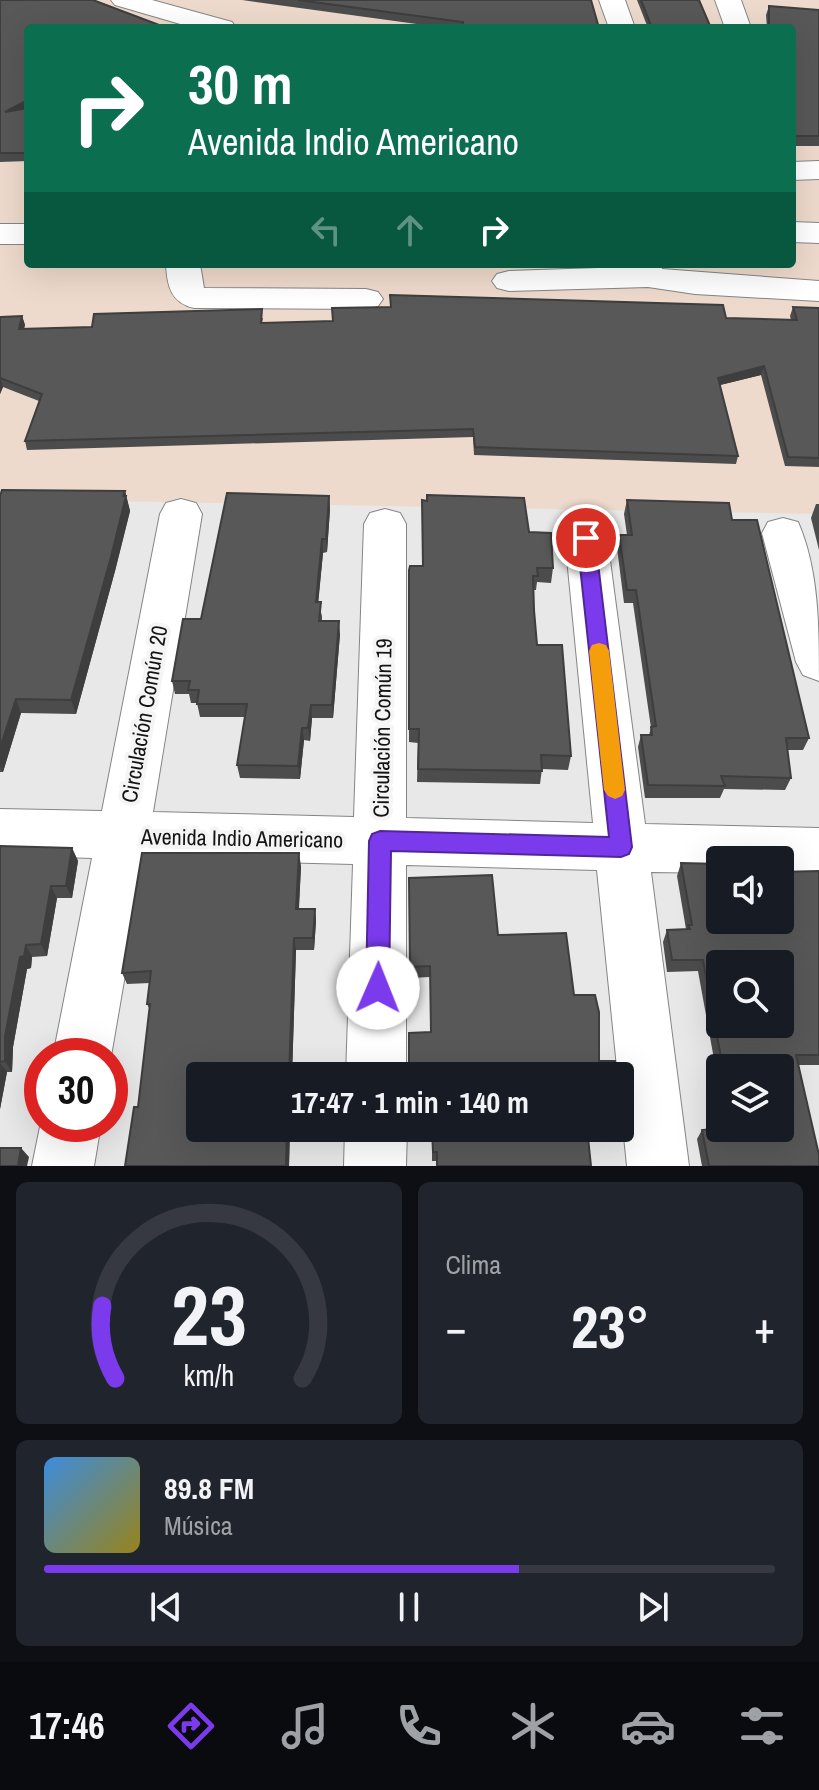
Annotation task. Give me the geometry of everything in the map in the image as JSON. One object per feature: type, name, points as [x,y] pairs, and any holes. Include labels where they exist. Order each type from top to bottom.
[{"type":"street","points":[[124,0],[200,24]]},
{"type":"street","points":[[612,0],[621,24]]},
{"type":"street","points":[[728,0],[737,24]]},
{"type":"street","points":[[796,171],[819,170]]},
{"type":"street","points":[[796,232],[819,233]]},
{"type":"street","points":[[0,234],[24,234]]},
{"type":"street","points":[[183,268],[184,286],[194,298],[366,299]]},
{"type":"street","points":[[509,281],[646,271],[695,284],[819,291]]},
{"type":"street","name":"Circulación Común 20","points":[[86,1038],[181,514]]},
{"type":"street","name":"Circulación Común 19","points":[[376,1062],[385,524]]},
{"type":"street","points":[[783,533],[819,662]]},
{"type":"street","points":[[586,538],[658,1166]]},
{"type":"street","name":"Avenida Indio Americano","points":[[0,832],[819,852]]},
{"type":"street","points":[[63,1166],[67,1142]]},
{"type":"street","points":[[375,1166],[376,1142]]},
{"type":"shaded area","points":[[0,0],[819,0],[819,514],[0,499]]},
{"type":"building","points":[[0,0],[93,0],[156,24],[24,24],[24,102],[5,112],[24,109],[24,153],[0,153]]},
{"type":"building","points":[[298,0],[591,0],[598,24],[463,22]]},
{"type":"building","points":[[641,0],[699,0],[709,24],[650,24]]},
{"type":"building","points":[[769,6],[819,10],[819,136],[796,136],[796,24],[769,24]]},
{"type":"building","points":[[390,295],[723,305],[726,318],[797,320],[793,307],[819,308],[819,458],[788,457],[764,366],[718,378],[738,456],[475,447],[473,429],[25,441],[42,394],[0,378],[0,317],[22,316],[19,329],[92,327],[94,314],[262,309],[261,323],[333,321],[332,308],[391,307]]},
{"type":"building","points":[[2,490],[125,491],[123,496],[126,496],[71,700],[16,699],[0,748],[0,496]]},
{"type":"building","points":[[227,493],[329,496],[316,602],[321,602],[319,621],[339,621],[332,705],[311,705],[308,728],[302,728],[298,766],[237,765],[247,704],[197,704],[199,690],[188,690],[190,681],[172,681],[183,619],[201,619]]},
{"type":"building","points":[[427,495],[524,498],[529,532],[551,533],[553,568],[537,568],[538,576],[533,576],[537,645],[562,645],[571,756],[541,755],[542,771],[418,769],[419,729],[409,729],[409,570],[410,566],[423,566],[422,500],[427,501]]},
{"type":"building","points":[[627,500],[729,503],[732,520],[757,520],[809,738],[786,738],[791,778],[721,776],[725,786],[648,785],[641,735],[652,735],[651,727],[656,726],[636,590],[627,590],[619,535],[632,535]]},
{"type":"building","points":[[0,846],[72,848],[66,886],[51,886],[41,944],[26,945],[24,956],[20,957],[5,1036],[5,1061],[0,1062]]},
{"type":"building","points":[[142,853],[299,853],[296,909],[315,909],[313,938],[294,938],[290,1062],[186,1062],[186,1142],[287,1142],[286,1166],[125,1166],[134,1107],[138,1107],[151,971],[122,973]]},
{"type":"building","points":[[681,863],[706,864],[706,934],[794,934],[794,872],[819,871],[819,1055],[796,1055],[819,1166],[709,1166],[702,1130],[706,1130],[706,1142],[794,1142],[794,1054],[720,1054],[717,1038],[794,1038],[794,950],[706,950],[706,976],[703,960],[672,960],[667,930],[690,929],[688,925],[692,925]]},
{"type":"building","points":[[492,875],[498,935],[566,933],[574,995],[595,995],[599,1012],[599,1061],[615,1062],[409,1062],[409,1033],[431,1032],[430,966],[410,967],[409,878]]},
{"type":"building","points":[[433,1142],[588,1142],[591,1166],[437,1166],[437,1152],[433,1152]]},
{"type":"building","points":[[0,1148],[21,1148],[18,1166],[0,1166]]},
{"type":"slow traffic","points":[[599,651],[615,790]]},
{"type":"route","points":[[378,988],[380,841],[621,847],[586,538]]}]
